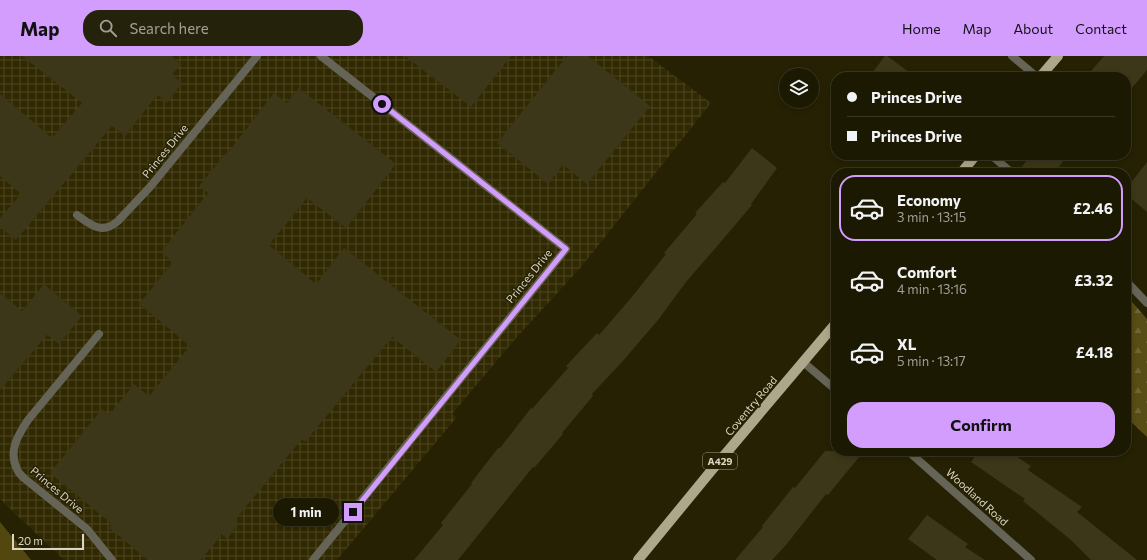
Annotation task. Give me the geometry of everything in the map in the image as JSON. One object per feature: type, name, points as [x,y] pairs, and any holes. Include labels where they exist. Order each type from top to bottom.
[{"type":"main road","points":[[1044,72],[1058,56]]},
{"type":"main road","points":[[965,168],[972,160]]},
{"type":"main road","name":"Coventry Road","points":[[638,560],[831,329]]},
{"type":"street","name":"Princes Drive","points":[[77,215],[95,227],[105,228],[112,225],[150,187],[257,56]]},
{"type":"street","name":"Princes Drive","points":[[313,560],[566,249],[321,56]]},
{"type":"street","points":[[1012,56],[1031,72]]},
{"type":"street","points":[[997,160],[1006,168]]},
{"type":"street","points":[[1131,286],[1147,303]]},
{"type":"street","name":"Princes Drive","points":[[99,334],[28,420],[19,433],[14,444],[14,456],[17,469],[25,479],[87,529],[112,560]]},
{"type":"street","points":[[803,362],[831,386]]},
{"type":"street","name":"Woodland Road","points":[[914,456],[1031,560]]},
{"type":"shaded area","points":[[0,56],[648,56],[711,103],[582,266],[517,337],[452,414],[457,417],[337,560],[64,560],[0,499]]},
{"type":"shaded area","points":[[0,522],[31,560],[0,560]]},
{"type":"green space","points":[[1131,301],[1147,319],[1147,437],[1131,422]]},
{"type":"building","points":[[22,56],[171,56],[181,64],[172,75],[182,83],[167,103],[157,95],[125,136],[112,126],[16,240],[0,227],[0,218],[21,194],[0,176],[0,94],[52,138],[82,103]]},
{"type":"building","points":[[405,56],[511,56],[471,107]]},
{"type":"building","points":[[567,56],[588,56],[650,106],[587,184],[563,165],[548,184],[497,143]]},
{"type":"building","points":[[885,56],[887,56],[909,72],[873,72]]},
{"type":"building","points":[[1104,56],[1147,56],[1147,70],[1131,89],[1131,72],[1090,72]]},
{"type":"building","points":[[299,88],[396,164],[346,228],[307,198],[269,245],[316,284],[344,248],[461,340],[436,372],[392,337],[305,442],[302,439],[234,521],[238,524],[227,539],[222,534],[201,560],[148,560],[109,528],[112,524],[50,473],[102,409],[109,415],[134,384],[149,396],[190,346],[139,304],[173,262],[161,252],[208,193],[199,186],[226,153],[227,154],[274,93],[287,103]]},
{"type":"building","points":[[752,148],[777,168],[751,204],[752,205],[686,282],[658,320],[592,394],[593,396],[562,433],[563,434],[534,468],[533,467],[458,560],[414,560],[443,525],[441,523],[498,448],[500,448],[531,408],[532,409],[568,368],[566,366],[597,333],[599,335],[631,298],[666,254],[664,253],[697,214],[695,213],[723,182],[725,183]]},
{"type":"building","points":[[1027,160],[1064,160],[1058,168],[1021,168]]},
{"type":"building","points":[[1147,162],[1147,212],[1131,198],[1131,183]]},
{"type":"building","points":[[44,284],[82,316],[59,344],[47,335],[0,390],[0,293],[22,311]]},
{"type":"building","points":[[825,451],[831,451],[831,456],[860,456],[828,495],[826,494],[786,545],[772,560],[735,560],[763,527],[762,526],[793,487],[795,488]]},
{"type":"building","points":[[975,456],[1016,456],[1031,466],[1028,470],[1082,507],[1077,512],[1137,560],[1091,560],[1071,540],[1023,501],[1025,499],[971,462]]},
{"type":"building","points":[[927,515],[968,544],[965,547],[985,560],[937,560],[908,539]]},
{"type":"route","points":[[353,512],[566,249],[382,104]]}]
